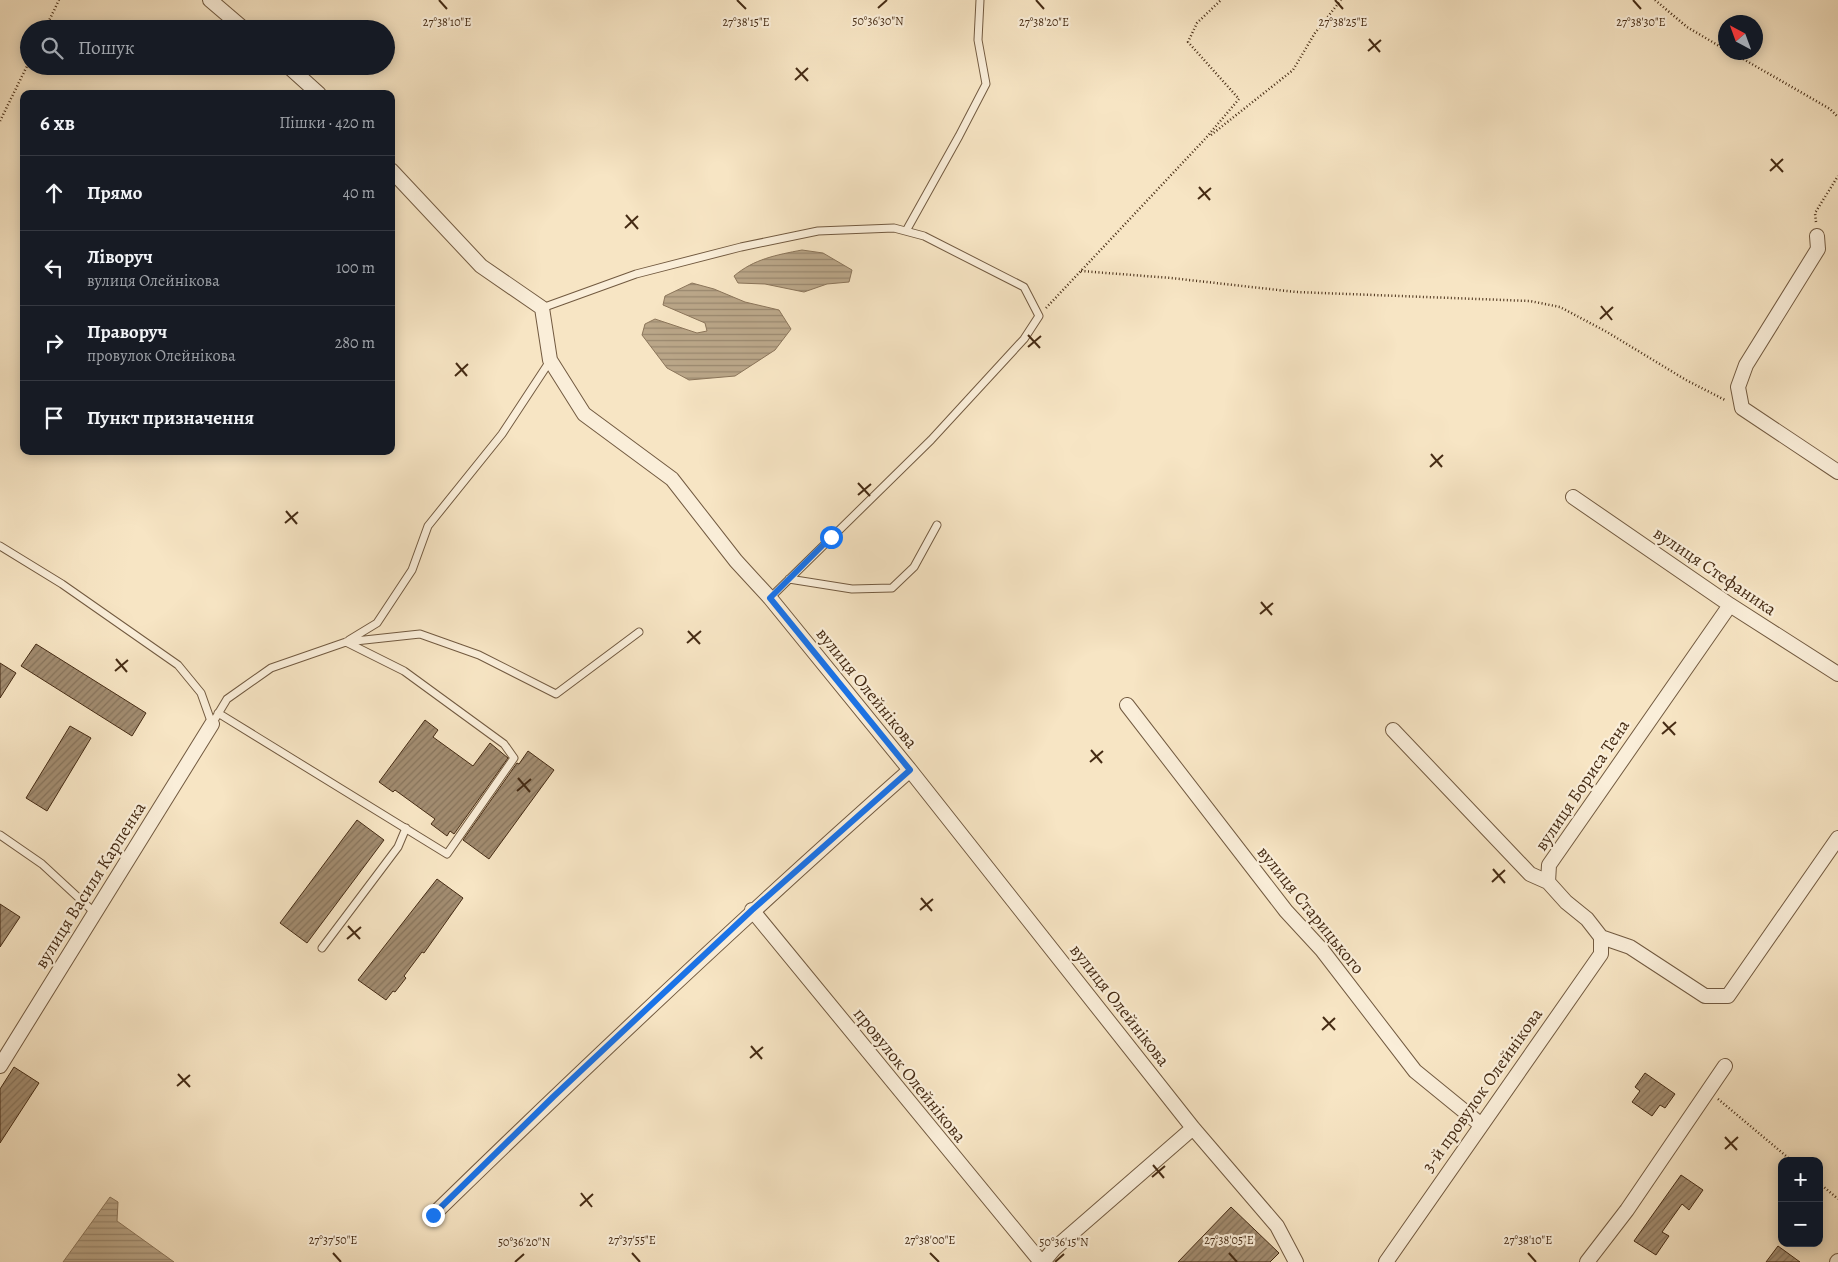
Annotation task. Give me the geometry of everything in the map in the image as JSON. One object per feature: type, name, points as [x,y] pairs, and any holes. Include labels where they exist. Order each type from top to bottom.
[{"type":"street","points":[[210,0],[233,20]]},
{"type":"street","points":[[298,75],[315,90]]},
{"type":"street","points":[[395,174],[481,266],[542,308]]},
{"type":"street","points":[[1816,236],[1818,248],[1746,365],[1738,387],[1742,408],[1838,472]]},
{"type":"street","name":"вулиця Олейнікова","points":[[542,308],[550,360],[584,414],[672,479],[736,561],[770,598],[910,770],[1193,1128],[1277,1226],[1296,1262]]},
{"type":"street","name":"вулиця Стефаника","points":[[1573,497],[1730,605],[1838,674]]},
{"type":"street","name":"вулиця Бориса Тена","points":[[1548,882],[1549,865],[1730,605]]},
{"type":"street","name":"вулиця Старицького","points":[[1127,705],[1286,911],[1322,950],[1415,1071],[1480,1124]]},
{"type":"street","name":"вулиця Василя Карпенка","points":[[0,1066],[215,719]]},
{"type":"street","points":[[1393,730],[1530,874],[1548,882],[1566,902],[1587,920],[1601,938],[1630,947],[1705,996],[1728,996],[1838,838]]},
{"type":"street","points":[[433,1215],[553,1097],[752,910],[910,770]]},
{"type":"street","name":"провулок Олейнікова","points":[[752,910],[1042,1262]]},
{"type":"street","name":"3-й провулок Олейнікова","points":[[1386,1262],[1480,1124],[1600,954],[1601,938]]},
{"type":"street","points":[[1586,1262],[1626,1210],[1725,1066]]},
{"type":"street","points":[[1042,1262],[1054,1249],[1193,1128]]},
{"type":"lane","points":[[906,231],[986,84],[978,40],[980,0]]},
{"type":"lane","points":[[542,308],[636,274],[818,231],[894,228],[906,231],[924,236],[1024,287],[1039,316],[1024,339],[931,440],[770,598]]},
{"type":"lane","points":[[215,719],[227,699],[271,668],[346,642],[377,623],[412,570],[428,526],[502,434],[550,360]]},
{"type":"lane","points":[[789,579],[852,589],[892,588],[914,567],[937,525]]},
{"type":"lane","points":[[0,546],[62,584],[178,665],[201,693],[215,719],[406,828],[447,854],[514,758],[504,744],[404,671],[346,642]]},
{"type":"lane","points":[[346,642],[420,634],[479,655],[556,694],[639,632]]},
{"type":"lane","points":[[322,948],[398,847],[406,828]]},
{"type":"lane","points":[[0,835],[42,864],[95,913]]},
{"type":"path","points":[[49,20],[59,0]]},
{"type":"path","points":[[1039,316],[1205,139],[1239,99],[1188,42],[1197,23],[1221,0]]},
{"type":"path","points":[[1205,139],[1248,108],[1293,70],[1315,33],[1341,0]]},
{"type":"path","points":[[1655,0],[1687,27],[1718,45]]},
{"type":"path","points":[[1745,60],[1830,109],[1838,117]]},
{"type":"path","points":[[0,121],[23,75]]},
{"type":"path","points":[[1816,236],[1815,213],[1838,176]]},
{"type":"path","points":[[1080,271],[1171,278],[1296,292],[1530,301],[1560,308],[1607,332],[1686,380],[1742,408]]},
{"type":"path","points":[[1708,1090],[1787,1157]]},
{"type":"path","points":[[1823,1186],[1838,1199]]},
{"type":"shaded area","points":[[802,250],[823,253],[852,270],[849,282],[827,284],[804,292],[765,284],[738,283],[734,276],[749,265],[774,256]]},
{"type":"shaded area","points":[[692,283],[714,289],[745,302],[779,310],[791,329],[775,350],[735,376],[689,380],[667,368],[642,335],[645,324],[655,319],[697,333],[707,331],[705,323],[663,305],[665,296]]},
{"type":"shaded area","points":[[110,1197],[118,1202],[117,1221],[174,1262],[63,1262]]},
{"type":"building","points":[[36,644],[146,713],[132,736],[21,666]]},
{"type":"building","points":[[0,663],[16,673],[0,698]]},
{"type":"building","points":[[425,720],[438,730],[433,737],[473,766],[490,743],[508,758],[454,834],[450,831],[447,836],[431,824],[435,819],[395,790],[393,792],[379,782]]},
{"type":"building","points":[[70,726],[91,738],[47,811],[26,798]]},
{"type":"building","points":[[528,751],[554,770],[489,859],[463,840],[517,763],[519,764]]},
{"type":"building","points":[[357,820],[384,840],[307,943],[280,923]]},
{"type":"building","points":[[437,879],[463,898],[424,953],[422,952],[404,976],[406,978],[386,1000],[358,980]]},
{"type":"building","points":[[0,904],[20,917],[0,947]]},
{"type":"building","points":[[14,1067],[39,1083],[0,1143],[0,1089]]},
{"type":"building","points":[[1645,1073],[1675,1094],[1665,1108],[1660,1105],[1652,1116],[1632,1102],[1640,1091],[1635,1087]]},
{"type":"building","points":[[1681,1175],[1703,1190],[1689,1210],[1682,1204],[1662,1232],[1669,1236],[1656,1255],[1634,1241]]},
{"type":"building","points":[[1231,1207],[1279,1253],[1270,1262],[1178,1262]]},
{"type":"building","points":[[1778,1246],[1800,1262],[1766,1262]]},
{"type":"route","points":[[433,1215],[553,1097],[752,910],[910,770],[770,598],[831,537]]}]
